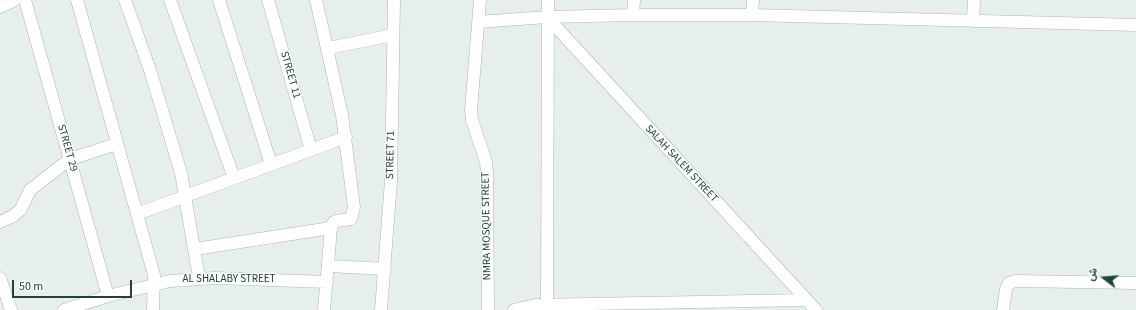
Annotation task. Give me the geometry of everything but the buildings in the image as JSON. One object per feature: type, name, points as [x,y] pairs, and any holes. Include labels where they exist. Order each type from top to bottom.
[{"type":"street","points":[[0,7],[15,0]]},
{"type":"street","name":"STREET 29","points":[[25,0],[108,296]]},
{"type":"street","points":[[77,0],[137,214],[154,283],[153,310]]},
{"type":"street","points":[[125,0],[159,99],[181,173],[199,278]]},
{"type":"street","points":[[170,0],[234,178]]},
{"type":"street","points":[[219,0],[271,164]]},
{"type":"street","name":"STREET 11","points":[[268,0],[311,150]]},
{"type":"street","points":[[316,0],[329,48],[346,137],[353,213],[351,219],[333,223],[331,228],[329,266],[324,310]]},
{"type":"street","name":"STREET 71","points":[[381,310],[391,180],[394,0]]},
{"type":"street","name":"NMRA MOSQUE STREET","points":[[480,0],[471,110],[472,120],[486,162],[487,172],[488,310]]},
{"type":"street","points":[[547,305],[548,0]]},
{"type":"street","points":[[633,15],[634,0]]},
{"type":"street","points":[[752,15],[753,0]]},
{"type":"street","points":[[974,0],[974,21]]},
{"type":"street","points":[[479,22],[547,17],[752,15],[1136,25]]},
{"type":"street","name":"SALAH SALEM STREET","points":[[547,17],[816,310]]},
{"type":"street","points":[[329,48],[393,35]]},
{"type":"street","points":[[137,214],[346,137]]},
{"type":"street","points":[[0,222],[13,216],[21,209],[30,190],[70,159],[117,144]]},
{"type":"street","points":[[195,249],[331,228]]},
{"type":"street","points":[[329,266],[385,269]]},
{"type":"street","points":[[0,278],[12,310]]},
{"type":"street","name":"AL SHALABY STREET","points":[[64,310],[154,283],[199,278],[327,282]]},
{"type":"street","points":[[1003,310],[1006,289],[1009,283],[1016,281],[1136,283]]},
{"type":"street","points":[[521,309],[547,305],[806,300]]}]
